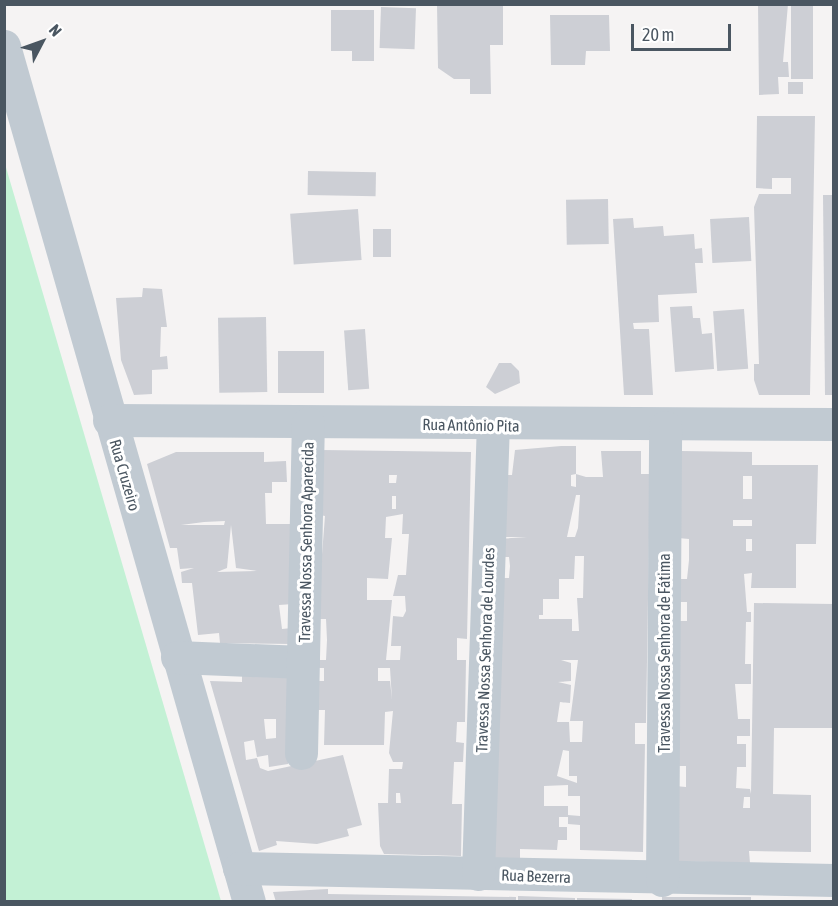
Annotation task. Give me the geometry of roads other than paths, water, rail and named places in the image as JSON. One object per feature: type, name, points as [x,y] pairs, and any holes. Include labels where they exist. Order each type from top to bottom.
[{"type":"street","name":"Rua Cruzeiro","points":[[4,46],[109,420],[249,902]]},
{"type":"street","name":"Rua Antônio Pita","points":[[109,420],[665,427],[834,424]]},
{"type":"street","name":"Travessa Nossa Senhora Aparecida","points":[[302,753],[308,423]]},
{"type":"street","name":"Travessa Nossa Senhora de Lourdes","points":[[478,874],[493,426]]},
{"type":"street","name":"Travessa Nossa Senhora de Fátima","points":[[662,880],[665,427]]},
{"type":"street","name":"Travessa Nossa Senhora Aparecida","points":[[177,657],[303,662]]},
{"type":"street","name":"Rua Bezerra","points":[[239,868],[662,880],[834,880]]}]
